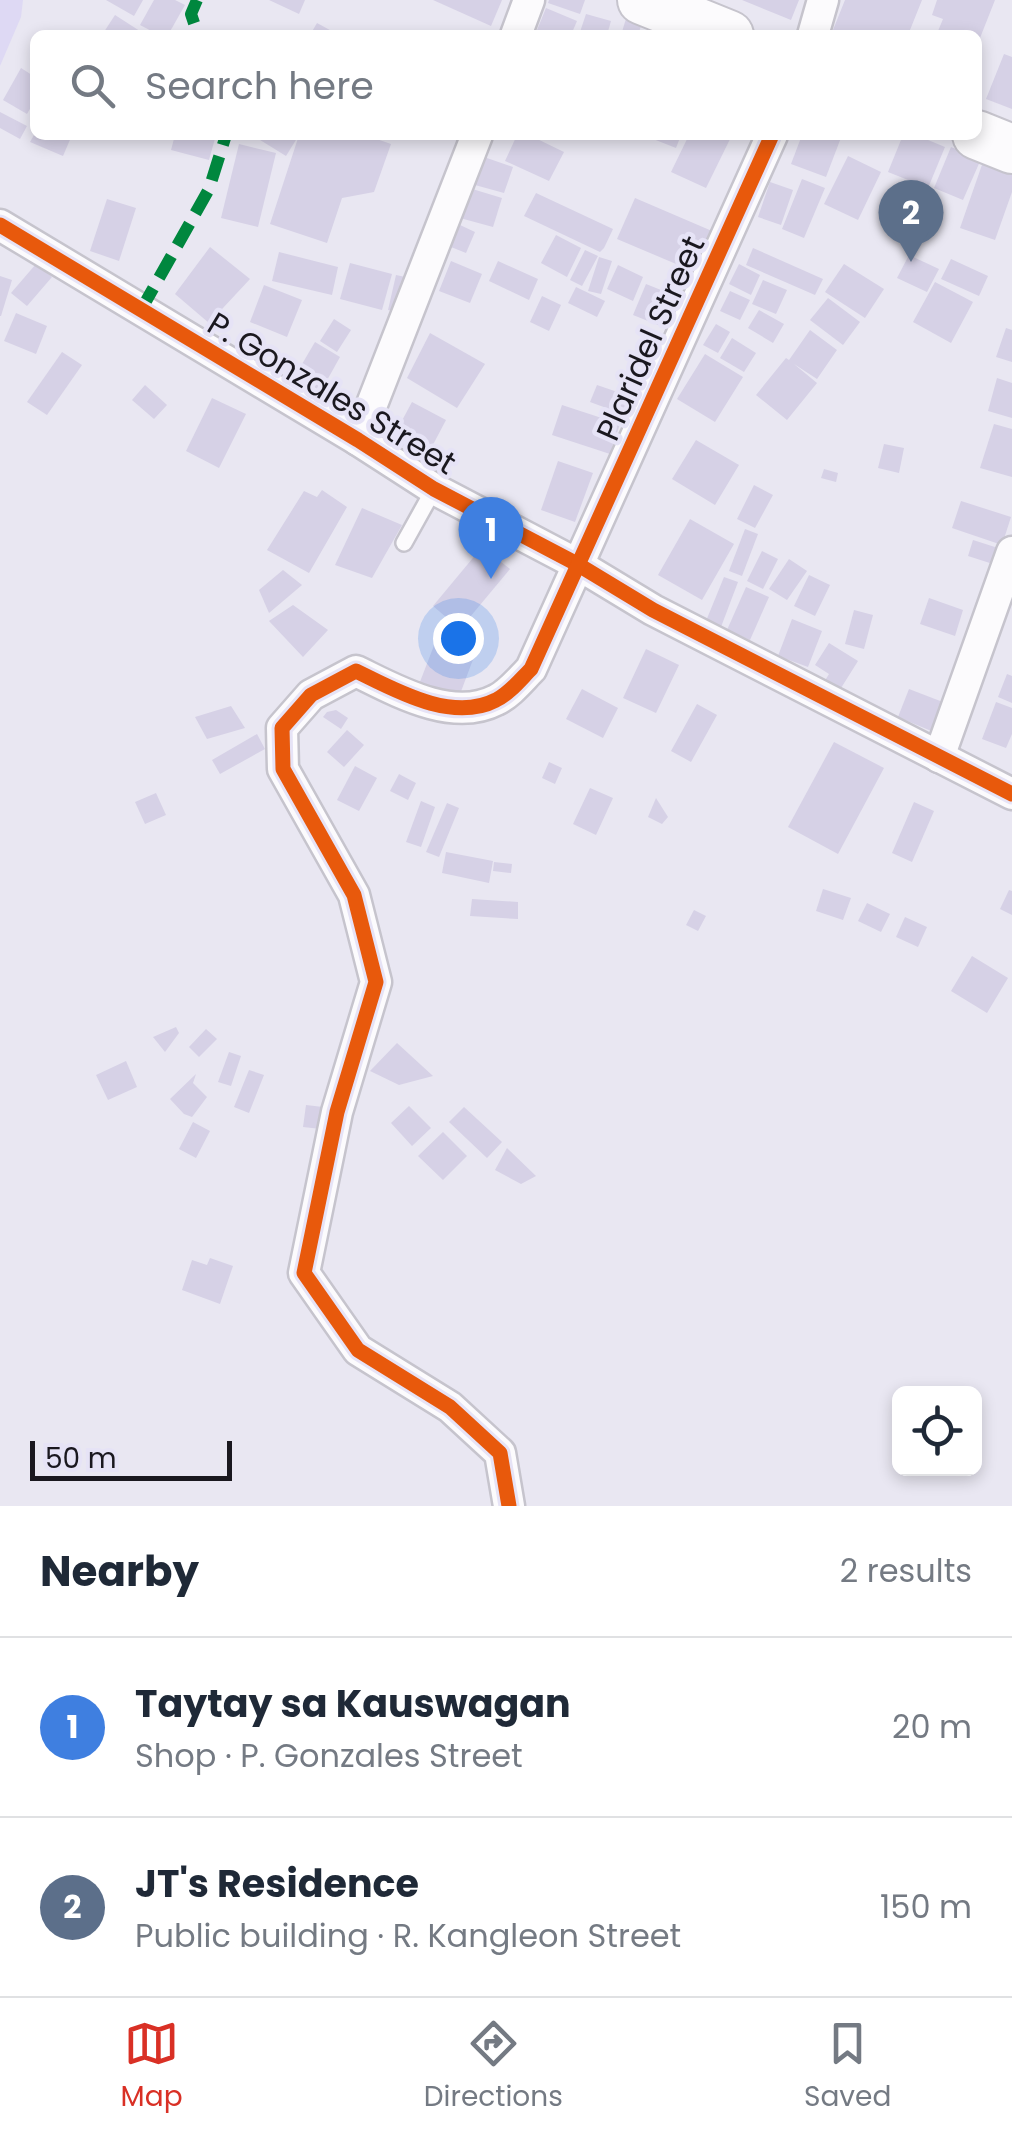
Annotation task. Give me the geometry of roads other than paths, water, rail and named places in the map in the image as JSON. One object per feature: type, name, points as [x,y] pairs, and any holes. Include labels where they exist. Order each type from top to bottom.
[{"type":"main road","points":[[642,0],[717,30]]},
{"type":"main road","points":[[982,137],[1012,149]]},
{"type":"street","points":[[518,30],[530,0]]},
{"type":"street","points":[[814,30],[823,0]]},
{"type":"street","points":[[358,440],[475,140]]},
{"type":"street","name":"Plaridel Street","points":[[508,1506],[500,1453],[450,1407],[358,1350],[304,1272],[337,1112],[376,982],[354,895],[283,768],[282,728],[310,695],[356,670],[400,693],[458,709],[496,700],[531,670],[770,140]]},
{"type":"street","name":"P. Gonzales Street","points":[[0,225],[434,489],[578,564],[654,610],[1012,794]]},
{"type":"street","points":[[940,757],[1012,552]]},
{"type":"lane","points":[[404,543],[434,489]]},
{"type":"place","name":"JT's Residence","points":[[911,262]]},
{"type":"place","name":"Taytay sa Kauswagan","points":[[491,579]]}]
